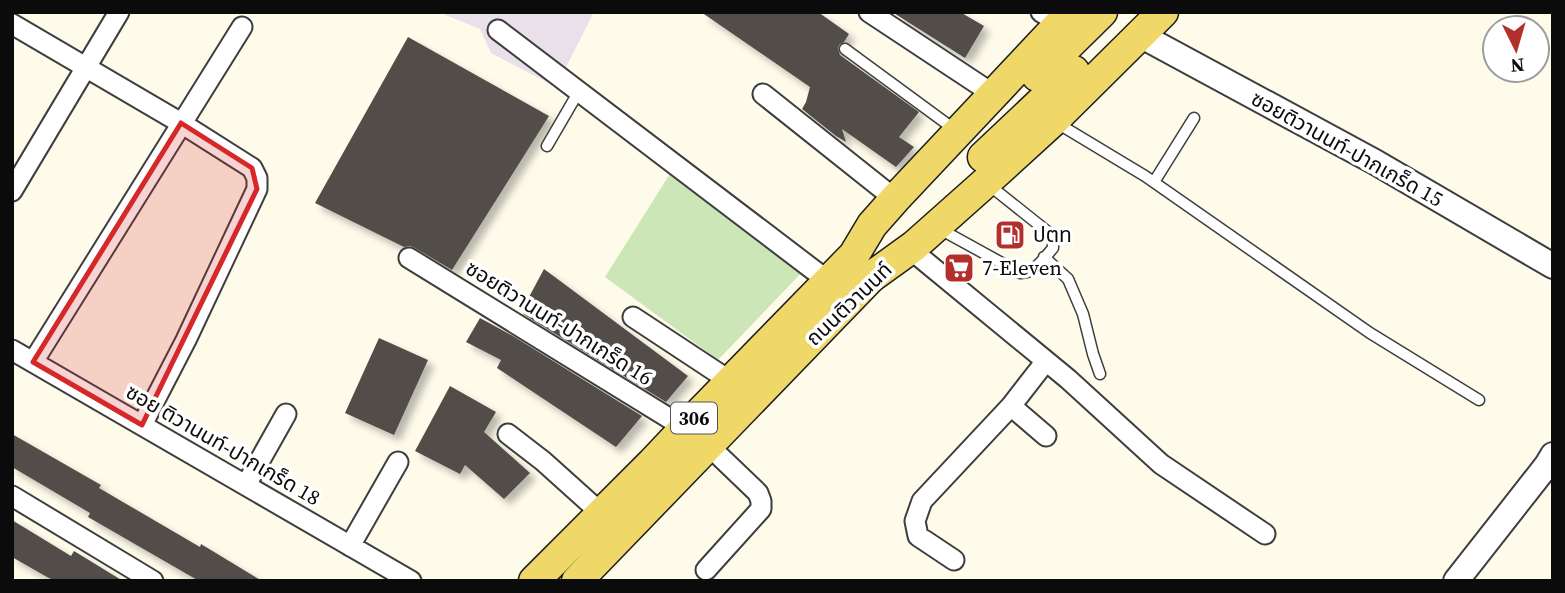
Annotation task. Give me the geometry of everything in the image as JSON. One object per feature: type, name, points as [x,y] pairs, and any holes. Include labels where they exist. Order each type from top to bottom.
[{"type":"main road","name":"306","points":[[863,266],[883,232],[940,170],[1102,12]]},
{"type":"main road","name":"ถนนติวานนท์","points":[[534,581],[828,281],[910,250],[1053,121],[1137,24],[1163,12]]},
{"type":"main road","name":"ถนนติวานนท์","points":[[578,581],[709,446],[863,266],[872,225],[993,94],[1057,16]]},
{"type":"main road","name":"306","points":[[863,266],[1051,94],[1137,24]]},
{"type":"street","points":[[12,191],[119,12]]},
{"type":"street","points":[[869,12],[993,94]]},
{"type":"street","points":[[12,24],[181,123],[252,168],[257,178],[257,189],[186,340],[142,425]]},
{"type":"street","name":"ซอยติวานนท์-ปากเกร็ด 15","points":[[1137,24],[1553,266]]},
{"type":"street","points":[[33,362],[242,27]]},
{"type":"street","points":[[498,30],[828,281]]},
{"type":"street","points":[[763,94],[895,200]]},
{"type":"street","points":[[910,250],[1046,361],[1161,464],[1265,534]]},
{"type":"street","name":"ซอยติวานนท์-ปากเกร็ด 16","points":[[408,258],[685,428]]},
{"type":"street","points":[[632,317],[730,381]]},
{"type":"street","name":"ซอย ติวานนท์-ปากเกร็ด 18","points":[[12,350],[411,581]]},
{"type":"street","points":[[954,560],[918,536],[915,521],[922,501],[1011,406],[1046,361]]},
{"type":"street","points":[[1011,406],[1046,436]]},
{"type":"street","points":[[246,485],[286,414]]},
{"type":"street","points":[[508,434],[602,513]]},
{"type":"street","points":[[706,570],[761,509],[758,494],[709,446]]},
{"type":"street","points":[[1456,581],[1553,455]]},
{"type":"street","points":[[350,546],[398,462]]},
{"type":"street","points":[[12,496],[153,581]]},
{"type":"lane","points":[[845,49],[957,131]]},
{"type":"lane","points":[[547,146],[579,92]]},
{"type":"lane","points":[[1154,182],[1194,118]]},
{"type":"lane","points":[[1053,121],[1154,182],[1370,333],[1479,400]]},
{"type":"lane","points":[[935,226],[1020,273],[1031,270],[1053,248],[1053,236],[986,182]]},
{"type":"lane","points":[[1044,257],[1068,279],[1083,314],[1100,374]]},
{"type":"highlighted area","points":[[181,123],[252,168],[257,189],[142,425],[33,362]]},
{"type":"shaded area","points":[[438,12],[594,12],[556,87],[491,53],[480,29]]},
{"type":"green space","points":[[673,169],[807,267],[718,360],[605,277]]},
{"type":"building","points":[[701,12],[818,12],[849,34],[839,45],[840,55],[919,112],[899,137],[914,147],[896,167],[842,129],[846,142],[836,136],[802,109],[810,87]]},
{"type":"building","points":[[892,12],[960,12],[984,26],[965,58]]},
{"type":"building","points":[[408,37],[549,116],[452,270],[415,248],[404,247],[315,203]]},
{"type":"building","points":[[544,269],[688,376],[666,402],[523,314],[522,310]]},
{"type":"building","points":[[480,318],[642,416],[616,447],[497,368],[501,360],[466,342]]},
{"type":"building","points":[[379,338],[428,360],[394,435],[345,413]]},
{"type":"building","points":[[450,386],[496,412],[484,432],[530,473],[504,499],[465,465],[460,474],[415,451]]},
{"type":"building","points":[[12,434],[101,485],[99,488],[262,581],[199,581],[88,517],[90,513],[12,467]]},
{"type":"building","points":[[12,520],[71,556],[74,551],[123,581],[55,581],[47,577],[12,557]]},
{"type":"place","name":"ปตท","points":[[1010,235]]},
{"type":"place","name":"7-Eleven","points":[[959,268]]}]
